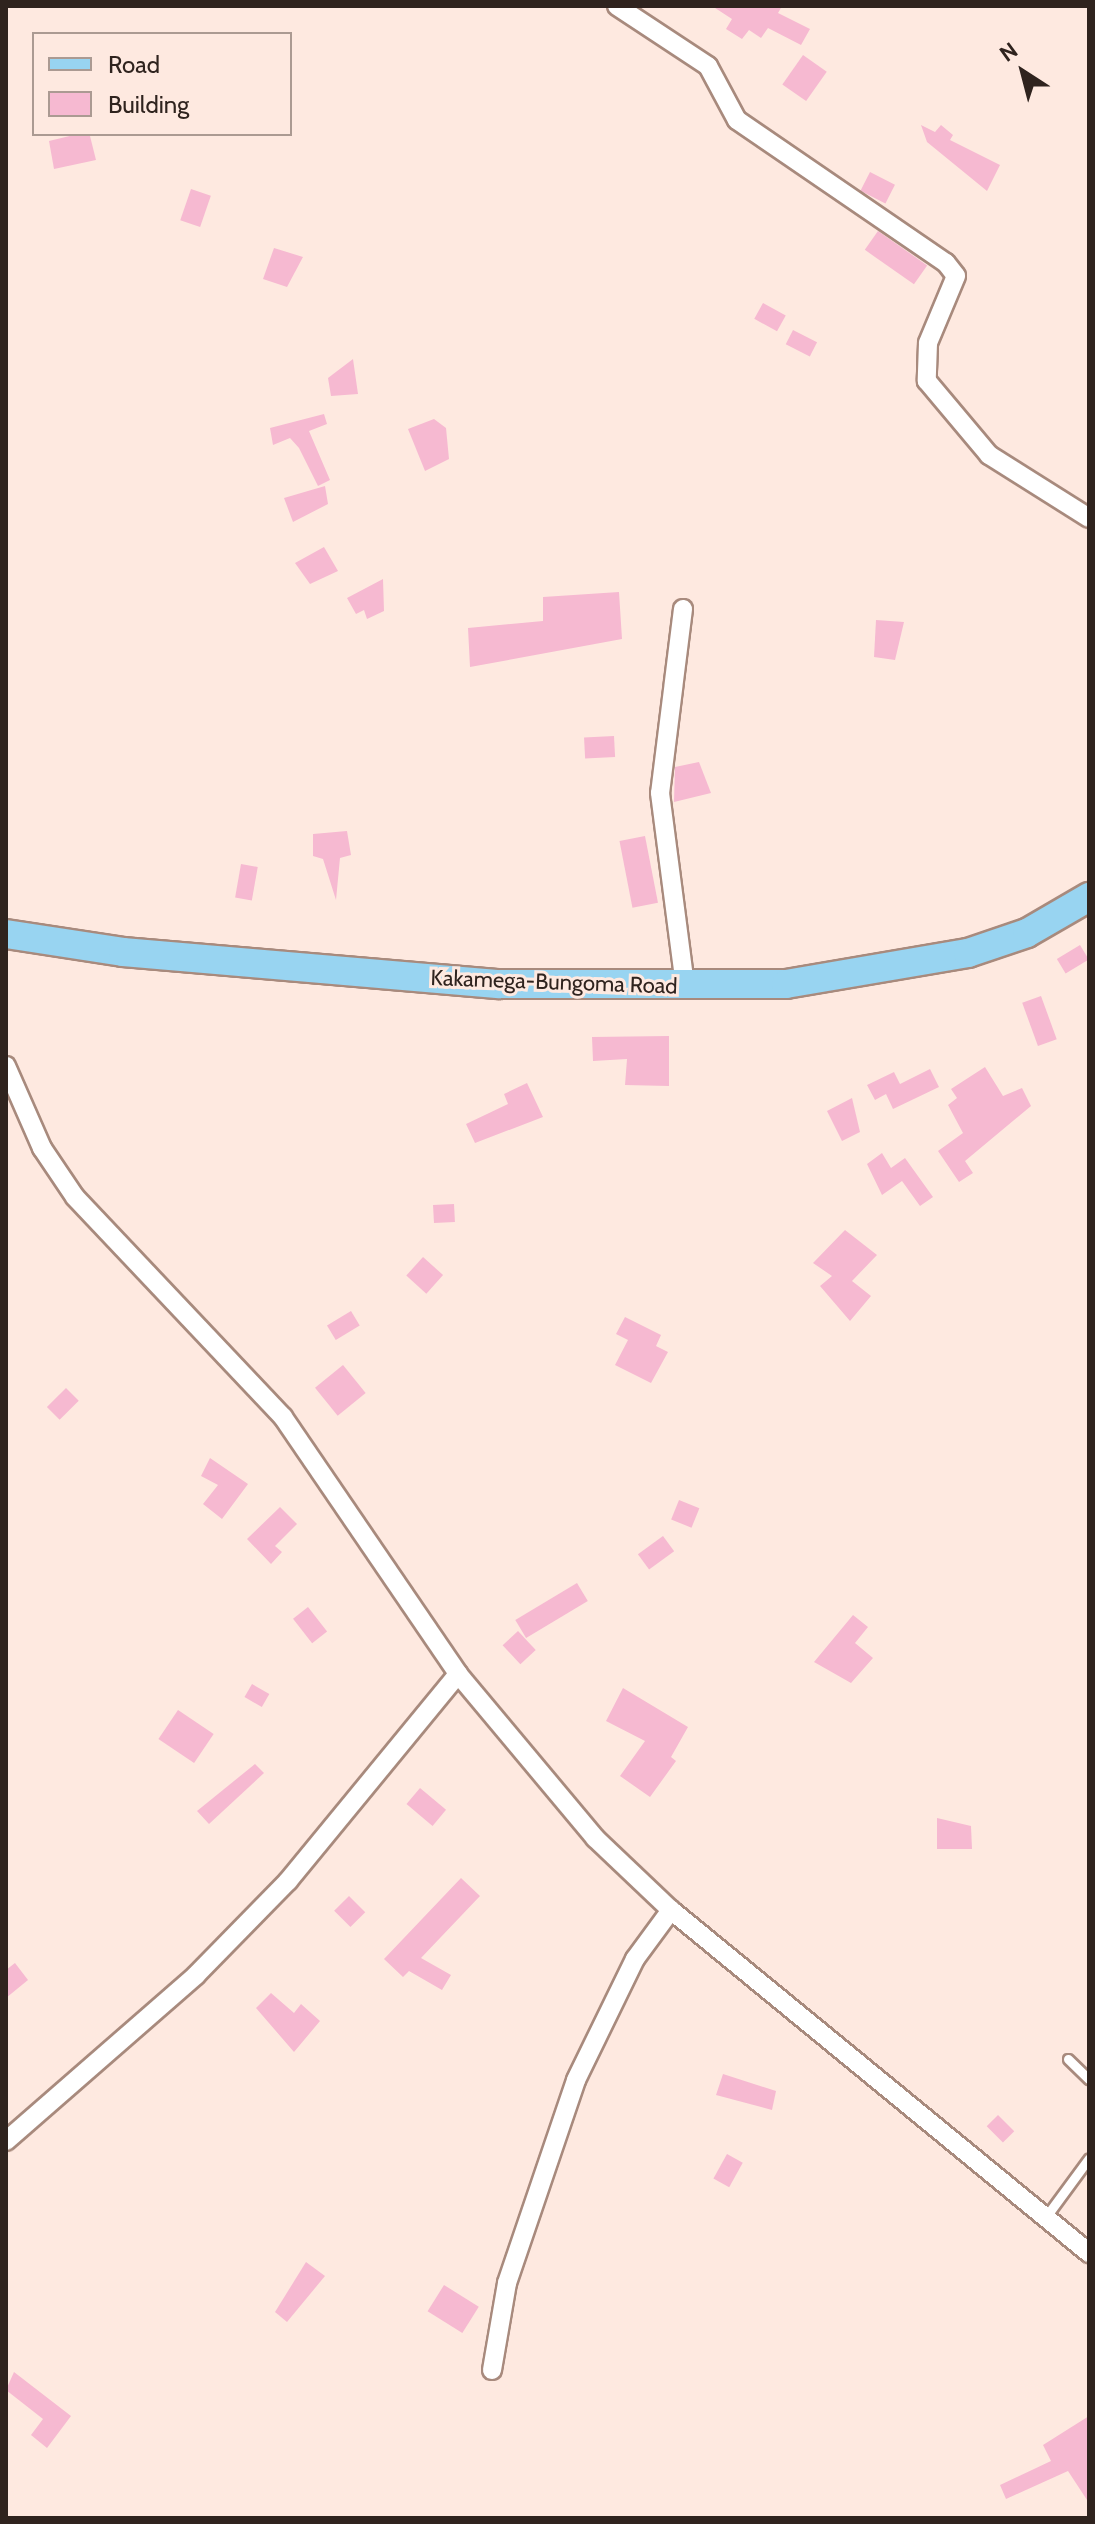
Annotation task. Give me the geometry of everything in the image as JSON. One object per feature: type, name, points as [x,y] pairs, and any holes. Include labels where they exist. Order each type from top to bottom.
[{"type":"main road","name":"Kakamega-Bungoma Road","points":[[6,934],[138,954],[500,984],[786,984],[914,966],[1027,933],[1089,897]]},
{"type":"street","points":[[617,6],[708,66],[737,120],[946,263],[956,276],[928,343],[927,381],[989,455],[1089,518]]},
{"type":"street","points":[[683,609],[660,793],[685,986]]},
{"type":"street","points":[[6,1066],[42,1148],[75,1197],[283,1417],[458,1674],[595,1838],[671,1910],[914,2104],[1043,2220],[1089,2253]]},
{"type":"street","points":[[6,2141],[196,1975],[288,1881],[458,1674]]},
{"type":"street","points":[[492,2370],[507,2283],[576,2080],[635,1959],[671,1910]]},
{"type":"lane","points":[[1068,2059],[1089,2079]]},
{"type":"lane","points":[[1043,2220],[1089,2158]]},
{"type":"building","points":[[712,6],[782,6],[778,13],[810,29],[801,45],[768,28],[761,38],[749,30],[742,39],[726,29],[732,19]]},
{"type":"building","points":[[803,55],[827,72],[806,101],[782,84]]},
{"type":"building","points":[[921,125],[935,132],[941,125],[953,135],[950,140],[1000,165],[987,191],[927,142]]},
{"type":"building","points":[[70,136],[90,136],[96,160],[54,169],[49,141]]},
{"type":"building","points":[[870,172],[895,185],[885,203],[860,191]]},
{"type":"building","points":[[191,189],[211,196],[200,227],[180,220]]},
{"type":"building","points":[[878,231],[927,265],[914,284],[865,250]]},
{"type":"building","points":[[274,248],[303,257],[287,287],[263,279]]},
{"type":"building","points":[[763,303],[786,316],[777,331],[754,319]]},
{"type":"building","points":[[793,330],[817,342],[810,357],[786,344]]},
{"type":"building","points":[[353,359],[358,394],[331,396],[328,378]]},
{"type":"building","points":[[324,414],[327,424],[309,431],[330,480],[318,486],[299,448],[290,438],[273,445],[270,428]]},
{"type":"building","points":[[434,419],[446,428],[449,459],[425,471],[408,429]]},
{"type":"building","points":[[325,486],[328,504],[293,522],[284,498]]},
{"type":"building","points":[[324,547],[338,571],[310,584],[295,563]]},
{"type":"building","points":[[383,579],[384,611],[367,619],[364,610],[356,614],[347,598]]},
{"type":"building","points":[[619,592],[622,639],[470,667],[468,628],[543,621],[543,597]]},
{"type":"building","points":[[876,620],[904,622],[895,660],[874,657]]},
{"type":"building","points":[[614,736],[615,757],[585,759],[584,738]]},
{"type":"building","points":[[699,762],[711,793],[674,802],[675,767]]},
{"type":"building","points":[[347,831],[351,855],[340,858],[336,900],[323,859],[313,856],[313,834]]},
{"type":"building","points":[[645,836],[658,903],[632,908],[619,841]]},
{"type":"building","points":[[241,864],[258,867],[252,900],[235,897]]},
{"type":"building","points":[[1080,945],[1089,960],[1066,973],[1057,959]]},
{"type":"building","points":[[1041,996],[1057,1039],[1038,1046],[1022,1003]]},
{"type":"building","points":[[669,1036],[669,1086],[625,1085],[627,1059],[593,1061],[592,1037]]},
{"type":"building","points":[[985,1067],[1003,1096],[1022,1088],[1031,1106],[965,1161],[973,1173],[959,1182],[938,1151],[963,1133],[948,1105],[957,1098],[951,1089]]},
{"type":"building","points":[[930,1069],[939,1087],[893,1109],[886,1094],[875,1100],[867,1085],[894,1072],[900,1084]]},
{"type":"building","points":[[527,1083],[543,1117],[475,1143],[466,1124],[508,1104],[504,1094]]},
{"type":"building","points":[[852,1098],[860,1132],[842,1141],[827,1111]]},
{"type":"building","points":[[882,1153],[891,1168],[905,1158],[933,1197],[920,1206],[902,1181],[882,1195],[867,1164]]},
{"type":"building","points":[[454,1204],[455,1222],[434,1223],[433,1205]]},
{"type":"building","points":[[845,1230],[877,1255],[852,1281],[871,1296],[850,1321],[820,1286],[832,1276],[813,1263]]},
{"type":"building","points":[[423,1257],[443,1275],[426,1294],[406,1276]]},
{"type":"building","points":[[351,1311],[360,1326],[336,1340],[327,1325]]},
{"type":"building","points":[[625,1317],[661,1335],[656,1346],[668,1352],[651,1383],[615,1365],[628,1340],[616,1334]]},
{"type":"building","points":[[343,1365],[366,1393],[338,1416],[315,1388]]},
{"type":"building","points":[[66,1388],[79,1401],[60,1420],[47,1407]]},
{"type":"building","points":[[210,1458],[248,1484],[222,1519],[203,1504],[218,1485],[201,1476]]},
{"type":"building","points":[[679,1500],[699,1508],[692,1528],[671,1519]]},
{"type":"building","points":[[280,1507],[297,1524],[275,1546],[282,1552],[271,1564],[247,1539]]},
{"type":"building","points":[[663,1536],[674,1551],[649,1570],[638,1554]]},
{"type":"building","points":[[577,1583],[588,1601],[526,1638],[515,1620]]},
{"type":"building","points":[[308,1607],[327,1631],[312,1643],[293,1619]]},
{"type":"building","points":[[853,1615],[868,1627],[855,1643],[873,1658],[851,1683],[814,1662]]},
{"type":"building","points":[[518,1631],[536,1650],[520,1664],[503,1645]]},
{"type":"building","points":[[252,1684],[269,1694],[262,1707],[244,1697]]},
{"type":"building","points":[[623,1688],[688,1727],[671,1757],[676,1761],[650,1797],[620,1776],[645,1741],[606,1721]]},
{"type":"building","points":[[178,1710],[214,1734],[194,1763],[158,1739]]},
{"type":"building","points":[[255,1764],[264,1773],[209,1824],[197,1811]]},
{"type":"building","points":[[420,1788],[446,1810],[433,1826],[407,1804]]},
{"type":"building","points":[[937,1818],[971,1826],[972,1849],[937,1849]]},
{"type":"building","points":[[461,1878],[480,1896],[421,1958],[451,1975],[442,1990],[409,1971],[403,1977],[384,1959]]},
{"type":"building","points":[[349,1896],[365,1912],[350,1927],[334,1911]]},
{"type":"building","points":[[15,1963],[28,1980],[6,1998],[6,1970]]},
{"type":"building","points":[[271,1993],[294,2013],[301,2004],[320,2021],[294,2052],[256,2008]]},
{"type":"building","points":[[723,2074],[776,2091],[772,2110],[716,2095]]},
{"type":"building","points":[[998,2115],[1014,2131],[1003,2143],[987,2126]]},
{"type":"building","points":[[727,2154],[743,2163],[729,2187],[713,2178]]},
{"type":"building","points":[[306,2262],[325,2276],[287,2322],[275,2312]]},
{"type":"building","points":[[444,2285],[479,2307],[462,2333],[428,2311]]},
{"type":"building","points":[[14,2372],[71,2416],[47,2448],[31,2435],[43,2419],[6,2390]]},
{"type":"building","points":[[1089,2416],[1089,2503],[1068,2471],[1006,2499],[1000,2485],[1051,2461],[1043,2445]]}]
